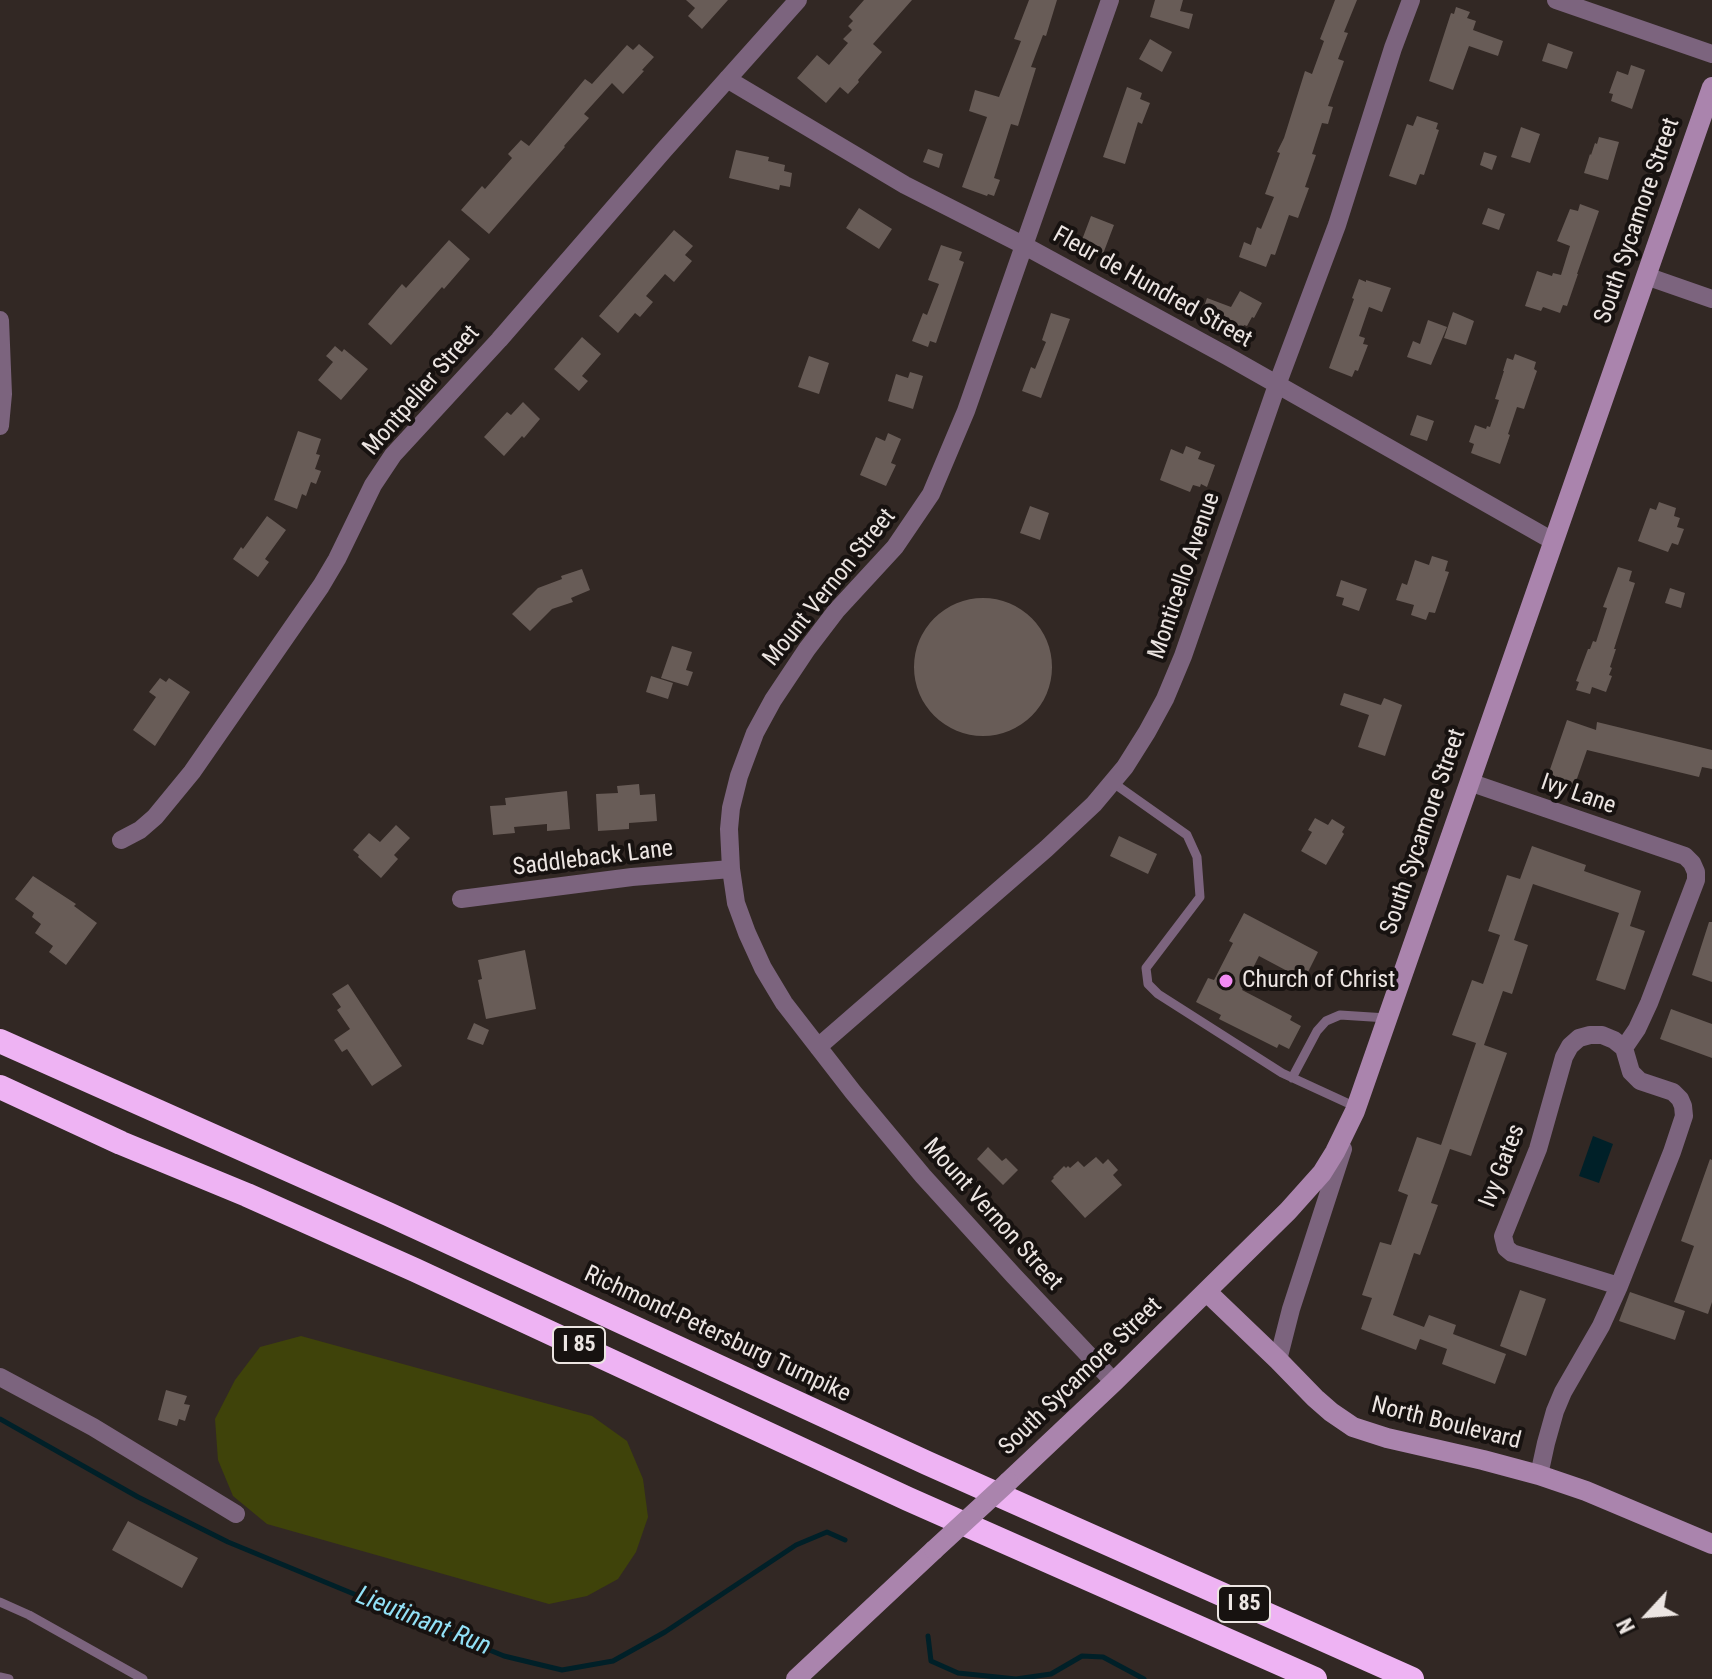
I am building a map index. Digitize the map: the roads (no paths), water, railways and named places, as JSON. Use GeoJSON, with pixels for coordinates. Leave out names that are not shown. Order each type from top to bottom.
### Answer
{"type":"FeatureCollection","features":[{"type":"Feature","properties":{"kind":"highway","name":"Richmond-Petersburg Turnpike"},"geometry":{"type":"LineString","coordinates":[[0,1041],[388,1214],[927,1463],[1412,1679]]}},
{"type":"Feature","properties":{"kind":"highway","name":"I 85"},"geometry":{"type":"LineString","coordinates":[[0,1087],[121,1143],[401,1263],[908,1499],[1315,1679]]}},
{"type":"Feature","properties":{"kind":"main road","name":"South Sycamore Street"},"geometry":{"type":"LineString","coordinates":[[796,1679],[1038,1455],[1207,1292],[1288,1211],[1322,1173],[1335,1152],[1355,1109],[1712,87]]}},
{"type":"Feature","properties":{"kind":"main road","name":"North Boulevard"},"geometry":{"type":"LineString","coordinates":[[1207,1292],[1315,1398],[1353,1427],[1539,1475],[1586,1491],[1712,1544]]}},
{"type":"Feature","properties":{"kind":"street","name":"Montpelier Street"},"geometry":{"type":"LineString","coordinates":[[121,840],[155,817],[192,772],[321,586],[373,485],[393,455],[499,340],[798,0]]}},
{"type":"Feature","properties":{"kind":"street","name":"Mount Vernon Street"},"geometry":{"type":"LineString","coordinates":[[1110,0],[966,411],[931,494],[895,547],[836,611],[773,700],[755,733],[739,776],[729,829],[736,903],[763,968],[784,1003],[923,1176],[1114,1382]]}},
{"type":"Feature","properties":{"kind":"street","name":"Monticello Avenue"},"geometry":{"type":"LineString","coordinates":[[818,1047],[1094,804],[1125,767],[1147,732],[1183,656],[1277,385],[1337,225],[1411,0]]}},
{"type":"Feature","properties":{"kind":"street"},"geometry":{"type":"LineString","coordinates":[[1556,0],[1712,54]]}},
{"type":"Feature","properties":{"kind":"street","name":"Fleur de Hundred Street"},"geometry":{"type":"LineString","coordinates":[[727,79],[905,185],[1025,246],[1553,541]]}},
{"type":"Feature","properties":{"kind":"street"},"geometry":{"type":"LineString","coordinates":[[1646,276],[1712,299]]}},
{"type":"Feature","properties":{"kind":"street"},"geometry":{"type":"LineString","coordinates":[[0,320],[3,394],[0,426]]}},
{"type":"Feature","properties":{"kind":"street","name":"Ivy Lane"},"geometry":{"type":"LineString","coordinates":[[1469,782],[1685,856],[1692,863],[1696,880],[1649,1003],[1624,1048]]}},
{"type":"Feature","properties":{"kind":"street","name":"Saddleback Lane"},"geometry":{"type":"LineString","coordinates":[[461,899],[632,877],[731,869]]}},
{"type":"Feature","properties":{"kind":"street","name":"Ivy Gates"},"geometry":{"type":"LineString","coordinates":[[1619,1286],[1512,1253],[1506,1248],[1503,1236],[1538,1149],[1564,1057],[1570,1046],[1579,1038],[1602,1035],[1624,1048]]}},
{"type":"Feature","properties":{"kind":"street"},"geometry":{"type":"LineString","coordinates":[[1539,1475],[1563,1392],[1601,1326],[1619,1286],[1684,1116],[1680,1099],[1673,1092],[1640,1081],[1631,1072],[1624,1048]]}},
{"type":"Feature","properties":{"kind":"street"},"geometry":{"type":"LineString","coordinates":[[1278,1360],[1291,1309],[1355,1109]]}},
{"type":"Feature","properties":{"kind":"street"},"geometry":{"type":"LineString","coordinates":[[0,1377],[93,1427],[236,1514]]}},
{"type":"Feature","properties":{"kind":"lane"},"geometry":{"type":"LineString","coordinates":[[1112,782],[1187,835],[1197,857],[1200,897],[1146,968],[1148,984],[1158,994],[1292,1078],[1355,1109]]}},
{"type":"Feature","properties":{"kind":"lane"},"geometry":{"type":"LineString","coordinates":[[1292,1078],[1317,1031],[1326,1021],[1340,1015],[1387,1018]]}},
{"type":"Feature","properties":{"kind":"lane"},"geometry":{"type":"LineString","coordinates":[[0,1602],[143,1679]]}},
{"type":"Feature","properties":{"kind":"lane"},"geometry":{"type":"LineString","coordinates":[[0,1677],[9,1679]]}},
{"type":"Feature","properties":{"kind":"water"},"geometry":{"type":"Polygon","coordinates":[[[1593,1136],[1613,1144],[1599,1183],[1579,1176],[1593,1136]]]}},
{"type":"Feature","properties":{"kind":"waterway","name":"Lieutinant Run"},"geometry":{"type":"LineString","coordinates":[[0,1419],[138,1497],[228,1542],[504,1656],[562,1670],[613,1661],[665,1632],[796,1545],[827,1532],[845,1540]]}},
{"type":"Feature","properties":{"kind":"waterway","name":"Lieutinant Run"},"geometry":{"type":"LineString","coordinates":[[928,1636],[931,1661],[958,1673],[1016,1679],[1051,1674],[1082,1656],[1103,1657],[1144,1679]]}},
{"type":"Feature","properties":{"kind":"place","name":"Church of Christ"},"geometry":{"type":"Point","coordinates":[1226,981]}}]}
